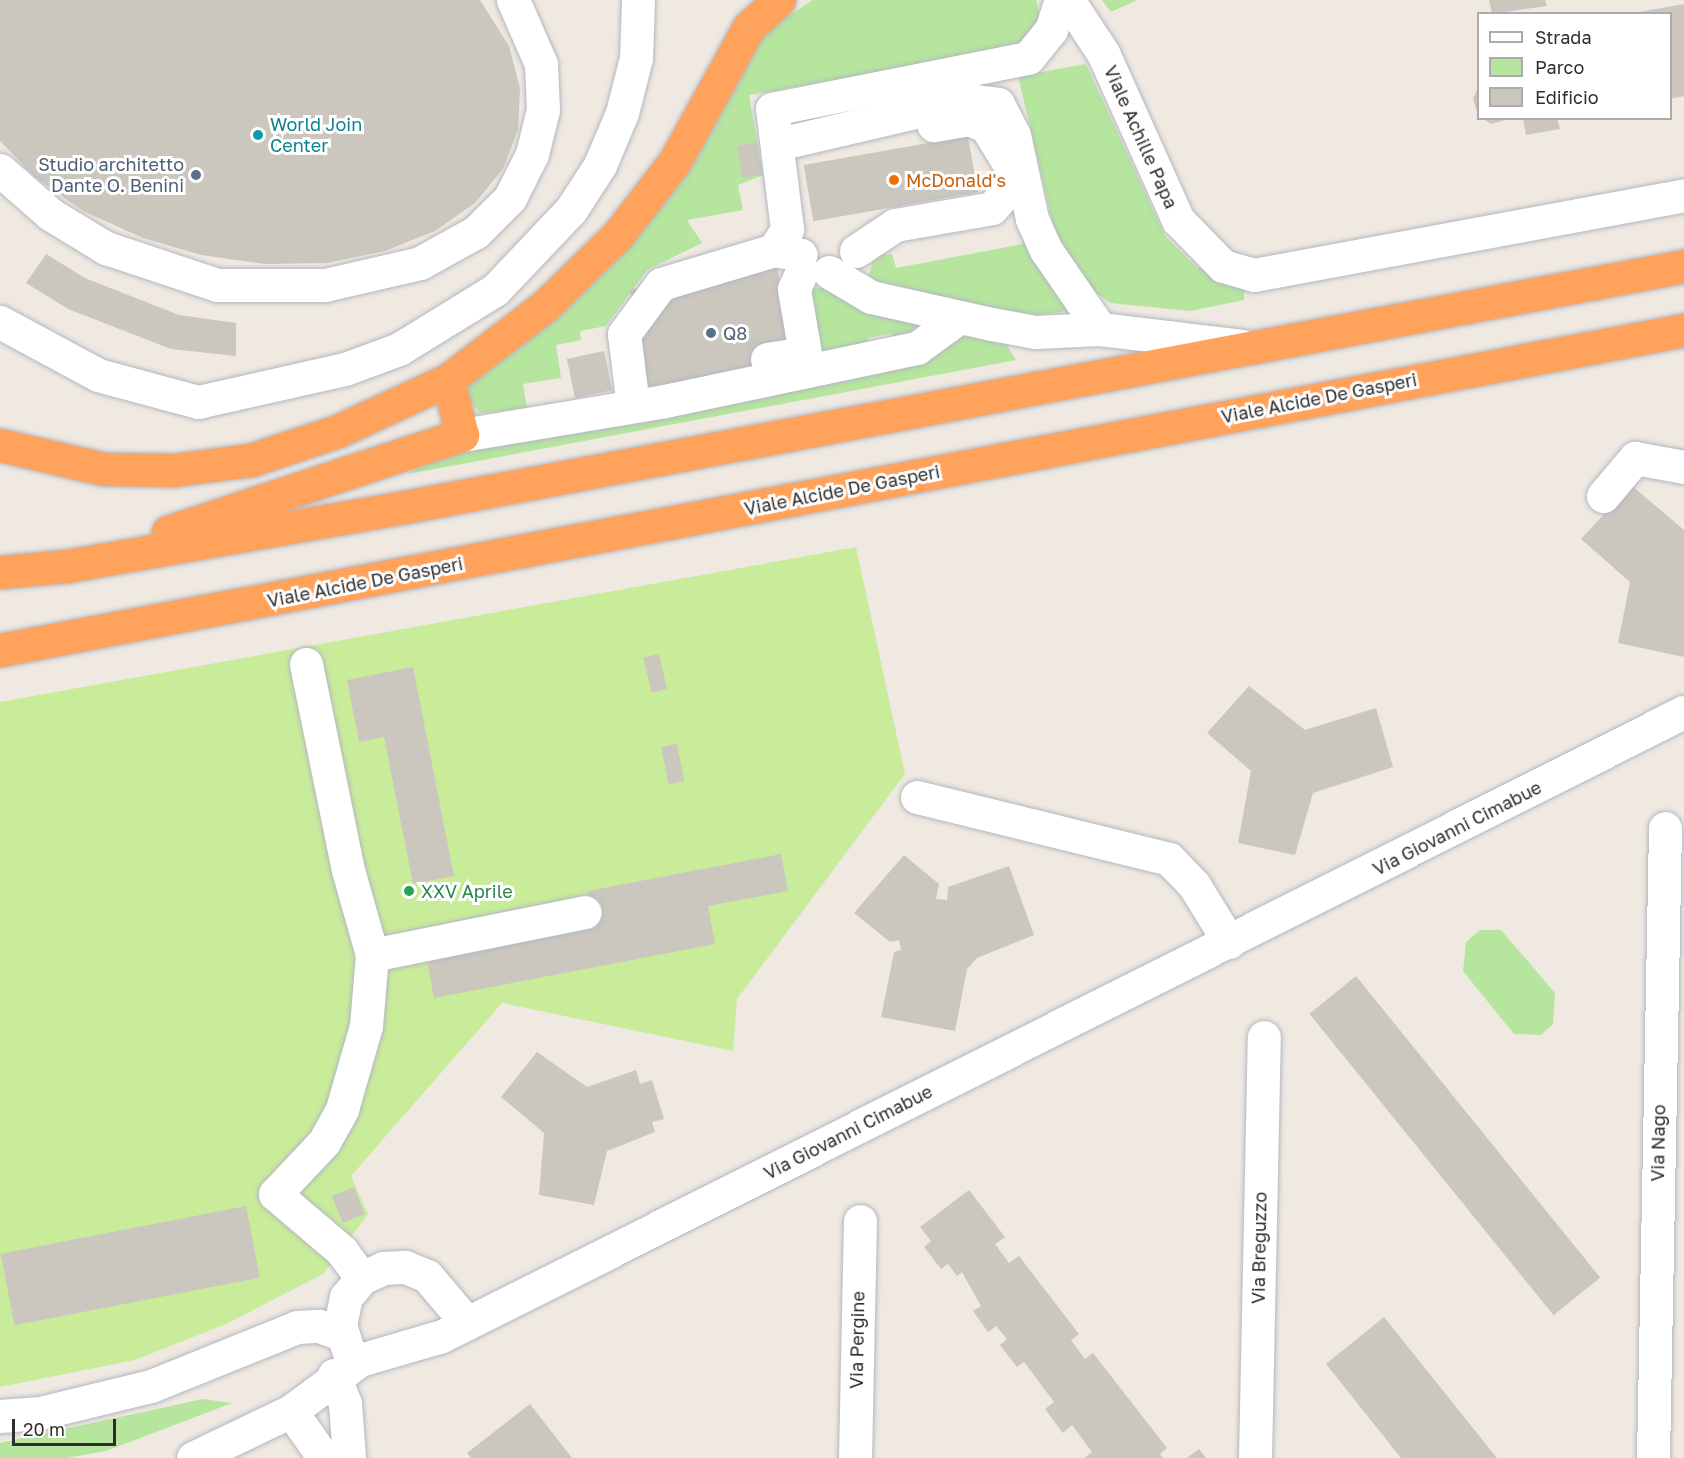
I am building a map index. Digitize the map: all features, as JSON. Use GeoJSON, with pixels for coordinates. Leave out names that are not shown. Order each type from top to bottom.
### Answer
{"type":"FeatureCollection","features":[{"type":"Feature","properties":{"kind":"highway"},"geometry":{"type":"LineString","coordinates":[[0,445],[104,468],[174,470],[251,460],[338,431],[448,380],[546,305],[618,235],[691,135],[749,27],[779,0]]}},
{"type":"Feature","properties":{"kind":"highway"},"geometry":{"type":"LineString","coordinates":[[0,572],[67,566],[1684,266]]}},
{"type":"Feature","properties":{"kind":"highway","name":"Viale Alcide De Gasperi"},"geometry":{"type":"LineString","coordinates":[[0,650],[1684,330]]}},
{"type":"Feature","properties":{"kind":"highway"},"geometry":{"type":"LineString","coordinates":[[67,566],[462,435],[448,380]]}},
{"type":"Feature","properties":{"kind":"street"},"geometry":{"type":"LineString","coordinates":[[0,170],[50,214],[105,248],[217,285],[325,285],[420,263],[476,232],[510,198],[532,154],[543,110],[541,64],[513,0]]}},
{"type":"Feature","properties":{"kind":"street"},"geometry":{"type":"LineString","coordinates":[[0,322],[98,375],[198,402],[345,369],[399,349],[495,290],[570,210],[600,165],[622,113],[636,58],[638,0]]}},
{"type":"Feature","properties":{"kind":"street"},"geometry":{"type":"LineString","coordinates":[[1060,0],[1051,30],[1028,58],[772,110],[787,229],[816,259],[871,297],[958,318],[1035,332],[1100,329],[1243,347]]}},
{"type":"Feature","properties":{"kind":"street","name":"Viale Achille Papa"},"geometry":{"type":"LineString","coordinates":[[1068,0],[1093,36],[1178,220],[1223,266],[1254,275],[1684,195]]}},
{"type":"Feature","properties":{"kind":"street"},"geometry":{"type":"LineString","coordinates":[[778,144],[967,100],[998,104],[1014,135],[1032,219],[1046,250],[1100,329]]}},
{"type":"Feature","properties":{"kind":"street"},"geometry":{"type":"LineString","coordinates":[[646,404],[698,371],[805,353],[794,290],[816,259],[896,225],[992,208],[1011,186],[1011,167],[986,126],[969,119],[859,144],[837,130]]}},
{"type":"Feature","properties":{"kind":"street"},"geometry":{"type":"LineString","coordinates":[[646,404],[624,334],[662,284],[816,259],[1032,219]]}},
{"type":"Feature","properties":{"kind":"street"},"geometry":{"type":"LineString","coordinates":[[462,435],[646,404],[917,348],[958,318]]}},
{"type":"Feature","properties":{"kind":"street"},"geometry":{"type":"LineString","coordinates":[[1603,496],[1635,458],[1684,467]]}},
{"type":"Feature","properties":{"kind":"street"},"geometry":{"type":"LineString","coordinates":[[306,664],[348,870],[372,955],[366,1026],[342,1109],[324,1142],[275,1194],[342,1251],[362,1278]]}},
{"type":"Feature","properties":{"kind":"street","name":"Via Giovanni Cimabue"},"geometry":{"type":"LineString","coordinates":[[193,1458],[291,1411],[344,1370],[432,1340],[1684,712]]}},
{"type":"Feature","properties":{"kind":"street"},"geometry":{"type":"LineString","coordinates":[[917,797],[1169,858],[1194,885],[1229,942]]}},
{"type":"Feature","properties":{"kind":"street","name":"Via Nago"},"geometry":{"type":"LineString","coordinates":[[1653,1458],[1665,828]]}},
{"type":"Feature","properties":{"kind":"street"},"geometry":{"type":"LineString","coordinates":[[372,955],[585,912]]}},
{"type":"Feature","properties":{"kind":"street","name":"Via Breguzzo"},"geometry":{"type":"LineString","coordinates":[[1255,1458],[1264,1037]]}},
{"type":"Feature","properties":{"kind":"street","name":"Via Pergine"},"geometry":{"type":"LineString","coordinates":[[855,1458],[860,1221]]}},
{"type":"Feature","properties":{"kind":"street"},"geometry":{"type":"LineString","coordinates":[[349,1458],[341,1335],[342,1306],[362,1278],[393,1266],[420,1272],[466,1323]]}},
{"type":"Feature","properties":{"kind":"street"},"geometry":{"type":"LineString","coordinates":[[0,1416],[40,1413],[151,1386],[297,1327],[319,1326],[341,1335]]}},
{"type":"Feature","properties":{"kind":"street"},"geometry":{"type":"LineString","coordinates":[[291,1411],[324,1458]]}},
{"type":"Feature","properties":{"kind":"green space"},"geometry":{"type":"Polygon","coordinates":[[[813,0],[1036,0],[1041,20],[1031,45],[749,95],[763,175],[738,185],[743,210],[687,220],[702,243],[647,270],[606,326],[580,331],[581,340],[556,345],[561,378],[523,384],[527,408],[480,413],[468,398],[467,378],[516,340],[760,34],[813,0]]]}},
{"type":"Feature","properties":{"kind":"green space"},"geometry":{"type":"Polygon","coordinates":[[[1102,0],[1137,0],[1111,12],[1102,0]]]}},
{"type":"Feature","properties":{"kind":"green space"},"geometry":{"type":"Polygon","coordinates":[[[1086,64],[1165,236],[1197,267],[1245,284],[1244,300],[1190,311],[1110,303],[1082,282],[1055,233],[1018,76],[1086,64]]]}},
{"type":"Feature","properties":{"kind":"green space"},"geometry":{"type":"Polygon","coordinates":[[[1021,231],[1068,311],[1028,317],[868,279],[874,256],[892,254],[896,268],[1023,244],[1021,231]]]}},
{"type":"Feature","properties":{"kind":"green space"},"geometry":{"type":"Polygon","coordinates":[[[807,288],[826,288],[916,322],[915,333],[892,340],[891,333],[868,338],[869,345],[815,355],[807,288]]]}},
{"type":"Feature","properties":{"kind":"green space"},"geometry":{"type":"Polygon","coordinates":[[[981,332],[1003,339],[1016,360],[408,474],[437,452],[981,332]]]}},
{"type":"Feature","properties":{"kind":"green space","name":"XXV Aprile"},"geometry":{"type":"Polygon","coordinates":[[[856,547],[905,774],[737,999],[733,1051],[502,1003],[351,1176],[368,1214],[323,1274],[226,1324],[135,1360],[0,1387],[0,702],[856,547]]]}},
{"type":"Feature","properties":{"kind":"green space"},"geometry":{"type":"Polygon","coordinates":[[[1480,930],[1501,930],[1555,993],[1553,1024],[1541,1035],[1514,1034],[1463,971],[1466,942],[1480,930]]]}},
{"type":"Feature","properties":{"kind":"green space"},"geometry":{"type":"Polygon","coordinates":[[[203,1399],[232,1403],[106,1451],[66,1458],[0,1458],[0,1443],[203,1399]]]}},
{"type":"Feature","properties":{"kind":"building","name":"World Join Center"},"geometry":{"type":"Polygon","coordinates":[[[0,0],[480,0],[509,46],[520,88],[518,130],[503,169],[475,203],[435,231],[385,251],[327,263],[265,264],[201,255],[143,238],[83,211],[35,177],[0,141],[0,0]]]}},
{"type":"Feature","properties":{"kind":"building"},"geometry":{"type":"Polygon","coordinates":[[[1489,0],[1545,0],[1547,6],[1506,12],[1492,12],[1489,0]]]}},
{"type":"Feature","properties":{"kind":"building"},"geometry":{"type":"Polygon","coordinates":[[[1684,4],[1684,96],[1672,99],[1672,12],[1639,12],[1684,4]]]}},
{"type":"Feature","properties":{"kind":"building"},"geometry":{"type":"Polygon","coordinates":[[[1477,90],[1477,112],[1473,98],[1477,90]]]}},
{"type":"Feature","properties":{"kind":"building"},"geometry":{"type":"Polygon","coordinates":[[[1485,120],[1506,120],[1491,124],[1485,120]]]}},
{"type":"Feature","properties":{"kind":"building"},"geometry":{"type":"Polygon","coordinates":[[[1523,120],[1558,120],[1560,129],[1526,135],[1523,120]]]}},
{"type":"Feature","properties":{"kind":"building"},"geometry":{"type":"Polygon","coordinates":[[[968,136],[978,192],[813,221],[804,165],[968,136]]]}},
{"type":"Feature","properties":{"kind":"building"},"geometry":{"type":"Polygon","coordinates":[[[756,142],[762,174],[743,178],[736,146],[756,142]]]}},
{"type":"Feature","properties":{"kind":"building"},"geometry":{"type":"Polygon","coordinates":[[[46,254],[85,278],[179,315],[236,323],[236,356],[171,349],[68,309],[26,283],[46,254]]]}},
{"type":"Feature","properties":{"kind":"building"},"geometry":{"type":"Polygon","coordinates":[[[776,261],[796,366],[650,394],[630,289],[776,261]]]}},
{"type":"Feature","properties":{"kind":"building"},"geometry":{"type":"Polygon","coordinates":[[[604,351],[612,390],[575,398],[567,359],[604,351]]]}},
{"type":"Feature","properties":{"kind":"building"},"geometry":{"type":"Polygon","coordinates":[[[1631,485],[1684,530],[1684,657],[1618,643],[1630,582],[1581,539],[1631,485]]]}},
{"type":"Feature","properties":{"kind":"building"},"geometry":{"type":"Polygon","coordinates":[[[659,654],[667,689],[652,693],[643,658],[659,654]]]}},
{"type":"Feature","properties":{"kind":"building"},"geometry":{"type":"Polygon","coordinates":[[[413,667],[454,876],[413,884],[384,737],[359,742],[347,680],[413,667]]]}},
{"type":"Feature","properties":{"kind":"building"},"geometry":{"type":"Polygon","coordinates":[[[1249,686],[1305,730],[1376,708],[1393,767],[1313,793],[1295,855],[1238,843],[1251,771],[1207,733],[1249,686]]]}},
{"type":"Feature","properties":{"kind":"building"},"geometry":{"type":"Polygon","coordinates":[[[677,744],[684,781],[669,784],[661,747],[677,744]]]}},
{"type":"Feature","properties":{"kind":"building"},"geometry":{"type":"Polygon","coordinates":[[[781,854],[788,891],[708,906],[715,944],[434,998],[427,961],[596,928],[588,891],[781,854]]]}},
{"type":"Feature","properties":{"kind":"building"},"geometry":{"type":"Polygon","coordinates":[[[904,855],[939,884],[936,899],[947,900],[948,887],[1009,866],[1034,935],[977,958],[967,969],[955,1031],[881,1017],[894,952],[901,950],[899,940],[890,942],[854,913],[904,855]]]}},
{"type":"Feature","properties":{"kind":"building"},"geometry":{"type":"Polygon","coordinates":[[[1356,976],[1600,1278],[1554,1315],[1309,1014],[1356,976]]]}},
{"type":"Feature","properties":{"kind":"building"},"geometry":{"type":"Polygon","coordinates":[[[537,1052],[587,1087],[636,1070],[640,1084],[652,1080],[664,1119],[652,1122],[655,1132],[607,1151],[594,1205],[539,1195],[544,1133],[501,1097],[537,1052]]]}},
{"type":"Feature","properties":{"kind":"building"},"geometry":{"type":"Polygon","coordinates":[[[354,1187],[365,1214],[343,1223],[332,1196],[354,1187]]]}},
{"type":"Feature","properties":{"kind":"building"},"geometry":{"type":"Polygon","coordinates":[[[969,1190],[1005,1237],[995,1244],[1009,1263],[1019,1256],[1079,1334],[1071,1340],[1085,1359],[1093,1353],[1167,1448],[1160,1454],[1163,1458],[1084,1458],[1092,1452],[1072,1425],[1063,1433],[1045,1409],[1054,1402],[1024,1362],[1017,1367],[1000,1345],[1007,1339],[996,1326],[988,1332],[973,1311],[981,1306],[962,1272],[957,1276],[948,1264],[941,1269],[924,1247],[931,1241],[920,1227],[969,1190]]]}},
{"type":"Feature","properties":{"kind":"building"},"geometry":{"type":"Polygon","coordinates":[[[246,1206],[260,1278],[15,1325],[1,1254],[246,1206]]]}},
{"type":"Feature","properties":{"kind":"building"},"geometry":{"type":"Polygon","coordinates":[[[1384,1317],[1497,1458],[1401,1458],[1326,1364],[1384,1317]]]}},
{"type":"Feature","properties":{"kind":"building"},"geometry":{"type":"Polygon","coordinates":[[[530,1404],[572,1458],[471,1458],[467,1453],[530,1404]]]}},
{"type":"Feature","properties":{"kind":"building"},"geometry":{"type":"Polygon","coordinates":[[[1199,1449],[1206,1458],[1187,1458],[1199,1449]]]}},
{"type":"Feature","properties":{"kind":"place","name":"World Join Center"},"geometry":{"type":"Point","coordinates":[258,135]}},
{"type":"Feature","properties":{"kind":"place","name":"Studio architetto Dante O. Benini"},"geometry":{"type":"Point","coordinates":[196,175]}},
{"type":"Feature","properties":{"kind":"place","name":"McDonald's"},"geometry":{"type":"Point","coordinates":[894,180]}},
{"type":"Feature","properties":{"kind":"place","name":"Q8"},"geometry":{"type":"Point","coordinates":[711,333]}},
{"type":"Feature","properties":{"kind":"place","name":"XXV Aprile"},"geometry":{"type":"Point","coordinates":[409,891]}}]}
